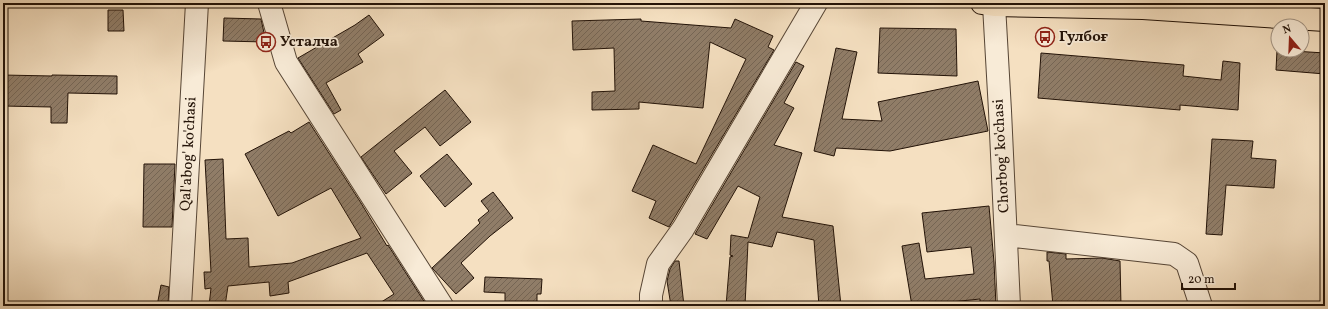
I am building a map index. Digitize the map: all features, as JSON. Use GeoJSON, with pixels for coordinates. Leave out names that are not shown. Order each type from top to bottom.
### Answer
{"type":"FeatureCollection","features":[{"type":"Feature","properties":{"kind":"main road"},"geometry":{"type":"LineString","coordinates":[[988,4],[1143,8],[1325,20]]}},
{"type":"Feature","properties":{"kind":"street","name":"Qal'abog' ko'chasi"},"geometry":{"type":"LineString","coordinates":[[180,306],[197,3]]}},
{"type":"Feature","properties":{"kind":"street"},"geometry":{"type":"LineString","coordinates":[[269,3],[286,62],[442,306]]}},
{"type":"Feature","properties":{"kind":"street"},"geometry":{"type":"LineString","coordinates":[[651,306],[651,295],[658,264],[683,229],[816,3]]}},
{"type":"Feature","properties":{"kind":"street","name":"Сhorbog' ko'chasi"},"geometry":{"type":"LineString","coordinates":[[988,4],[1006,234],[1009,306]]}},
{"type":"Feature","properties":{"kind":"street"},"geometry":{"type":"LineString","coordinates":[[1006,234],[1174,254],[1187,263],[1200,306]]}},
{"type":"Feature","properties":{"kind":"building"},"geometry":{"type":"Polygon","coordinates":[[[108,10],[123,10],[124,31],[108,31],[108,10]]]}},
{"type":"Feature","properties":{"kind":"building"},"geometry":{"type":"Polygon","coordinates":[[[369,15],[384,35],[358,54],[363,62],[326,83],[341,110],[334,114],[298,58],[355,25],[369,15]]]}},
{"type":"Feature","properties":{"kind":"building"},"geometry":{"type":"Polygon","coordinates":[[[224,18],[261,19],[266,42],[223,41],[224,18]]]}},
{"type":"Feature","properties":{"kind":"building"},"geometry":{"type":"Polygon","coordinates":[[[641,19],[641,21],[731,28],[735,19],[773,36],[768,47],[774,50],[669,227],[649,218],[656,201],[632,191],[653,145],[696,164],[746,59],[710,42],[703,108],[639,102],[639,109],[592,110],[592,92],[615,91],[614,48],[573,50],[572,21],[641,19]]]}},
{"type":"Feature","properties":{"kind":"building"},"geometry":{"type":"Polygon","coordinates":[[[880,28],[956,29],[957,76],[878,73],[880,28]]]}},
{"type":"Feature","properties":{"kind":"building"},"geometry":{"type":"Polygon","coordinates":[[[836,48],[857,52],[842,119],[882,121],[878,102],[978,81],[988,131],[890,151],[836,148],[834,156],[814,151],[836,48]]]}},
{"type":"Feature","properties":{"kind":"building"},"geometry":{"type":"Polygon","coordinates":[[[1310,52],[1325,53],[1325,74],[1276,70],[1277,58],[1310,58],[1310,52]]]}},
{"type":"Feature","properties":{"kind":"building"},"geometry":{"type":"Polygon","coordinates":[[[1041,53],[1184,65],[1183,76],[1221,80],[1223,61],[1240,63],[1238,110],[1180,105],[1180,110],[1038,98],[1041,53]]]}},
{"type":"Feature","properties":{"kind":"building"},"geometry":{"type":"Polygon","coordinates":[[[796,62],[804,66],[784,103],[794,108],[774,145],[802,153],[782,217],[833,226],[841,306],[819,306],[814,240],[777,232],[772,247],[748,242],[745,306],[726,306],[730,257],[733,256],[730,255],[731,235],[748,238],[760,197],[738,186],[707,239],[695,234],[796,62]]]}},
{"type":"Feature","properties":{"kind":"building"},"geometry":{"type":"Polygon","coordinates":[[[3,75],[117,76],[117,94],[68,93],[67,123],[51,123],[51,107],[3,106],[3,75]]]}},
{"type":"Feature","properties":{"kind":"building"},"geometry":{"type":"Polygon","coordinates":[[[445,90],[471,122],[440,146],[425,127],[394,151],[412,173],[386,194],[361,157],[445,90]]]}},
{"type":"Feature","properties":{"kind":"building"},"geometry":{"type":"Polygon","coordinates":[[[309,122],[387,246],[388,245],[427,306],[375,306],[394,294],[367,253],[288,282],[289,293],[270,296],[269,282],[228,286],[225,306],[209,306],[211,288],[205,289],[204,272],[211,272],[205,160],[223,159],[226,239],[248,238],[249,267],[292,263],[361,238],[331,188],[278,216],[245,154],[289,131],[291,133],[309,122]]]}},
{"type":"Feature","properties":{"kind":"building"},"geometry":{"type":"Polygon","coordinates":[[[1212,139],[1253,141],[1251,158],[1276,160],[1274,188],[1226,185],[1222,235],[1206,234],[1212,139]]]}},
{"type":"Feature","properties":{"kind":"building"},"geometry":{"type":"Polygon","coordinates":[[[447,154],[472,184],[445,207],[420,176],[447,154]]]}},
{"type":"Feature","properties":{"kind":"building"},"geometry":{"type":"Polygon","coordinates":[[[144,164],[175,164],[172,227],[143,227],[144,164]]]}},
{"type":"Feature","properties":{"kind":"building"},"geometry":{"type":"Polygon","coordinates":[[[493,192],[513,218],[490,236],[461,263],[474,278],[456,294],[432,268],[480,223],[478,220],[489,211],[481,201],[493,192]]]}},
{"type":"Feature","properties":{"kind":"building"},"geometry":{"type":"Polygon","coordinates":[[[989,206],[996,306],[980,306],[980,299],[912,306],[902,246],[919,243],[925,279],[974,274],[971,247],[927,252],[922,213],[989,206]]]}},
{"type":"Feature","properties":{"kind":"building"},"geometry":{"type":"Polygon","coordinates":[[[1047,252],[1066,254],[1066,259],[1102,258],[1120,261],[1121,306],[1053,306],[1047,252]]]}},
{"type":"Feature","properties":{"kind":"building"},"geometry":{"type":"Polygon","coordinates":[[[675,261],[679,261],[684,306],[671,306],[667,281],[670,269],[675,261]]]}},
{"type":"Feature","properties":{"kind":"building"},"geometry":{"type":"Polygon","coordinates":[[[485,277],[542,279],[541,294],[537,294],[537,306],[505,306],[505,293],[484,292],[485,277]]]}},
{"type":"Feature","properties":{"kind":"building"},"geometry":{"type":"Polygon","coordinates":[[[161,285],[169,287],[168,306],[157,306],[161,285]]]}},
{"type":"Feature","properties":{"kind":"place","name":"Гулбоғ"},"geometry":{"type":"Point","coordinates":[1045,37]}},
{"type":"Feature","properties":{"kind":"place","name":"Усталча"},"geometry":{"type":"Point","coordinates":[266,42]}}]}
